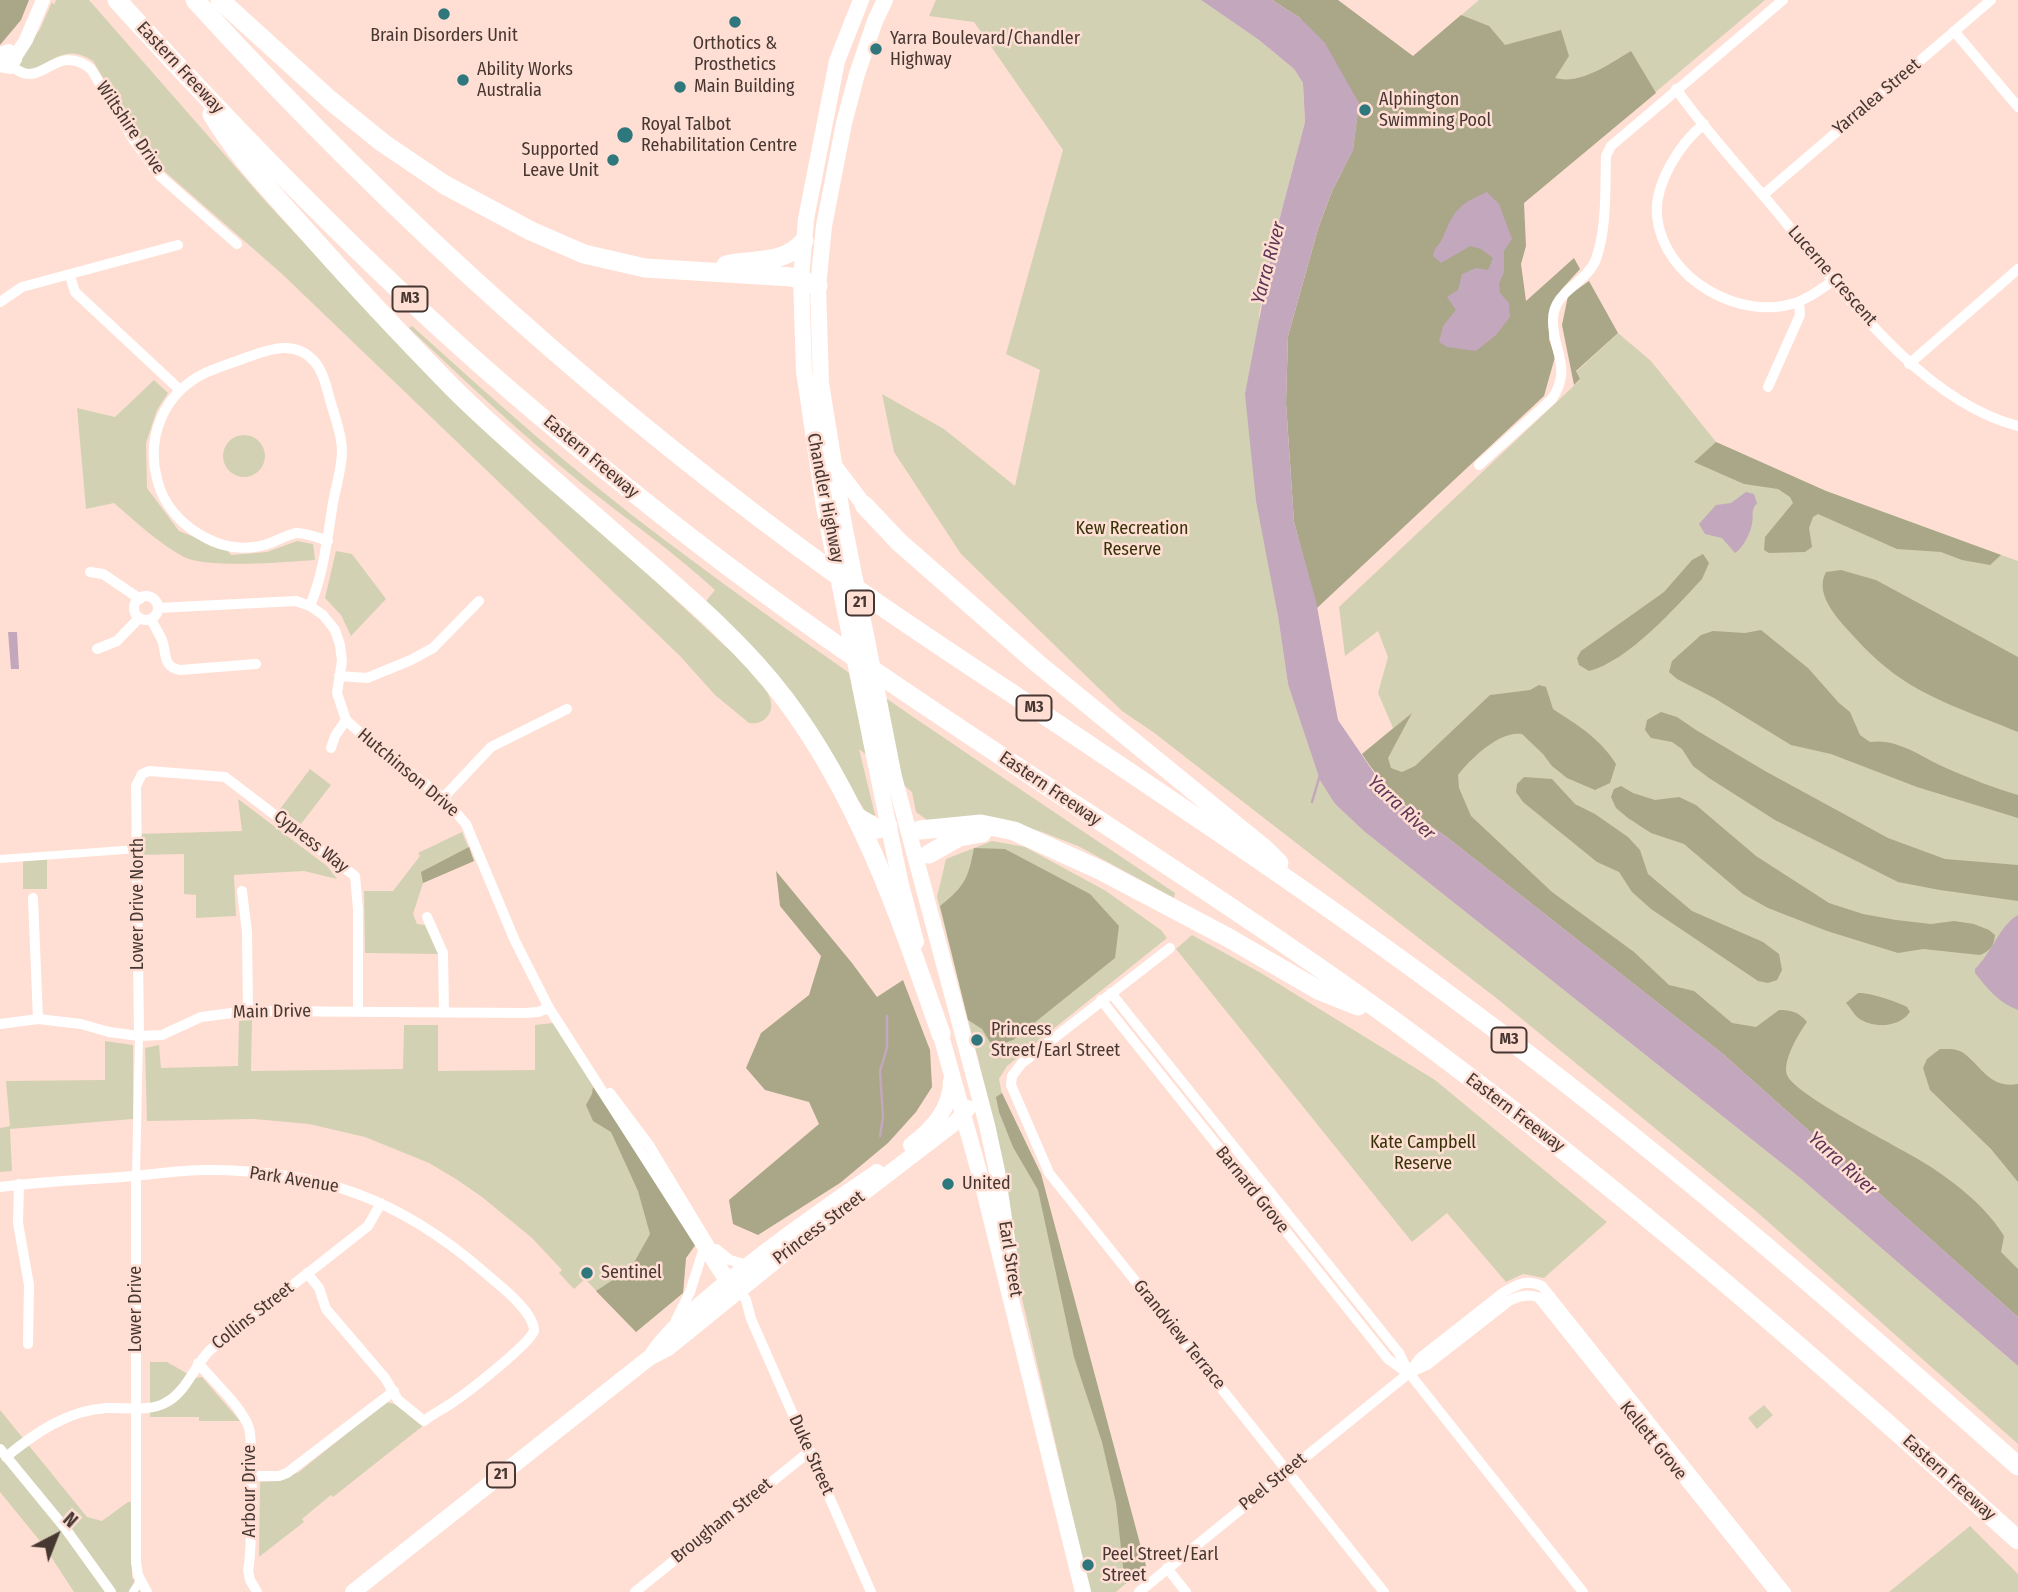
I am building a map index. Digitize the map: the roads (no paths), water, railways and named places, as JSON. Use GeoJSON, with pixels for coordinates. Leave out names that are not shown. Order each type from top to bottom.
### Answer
{"type":"FeatureCollection","features":[{"type":"Feature","properties":{"kind":"highway","name":"Eastern Freeway"},"geometry":{"type":"LineString","coordinates":[[117,0],[299,193],[468,354],[597,463],[783,606],[907,693],[1287,946],[1390,1018],[1558,1146],[1672,1238],[1858,1397],[2018,1540]]}},
{"type":"Feature","properties":{"kind":"highway","name":"M3"},"geometry":{"type":"LineString","coordinates":[[195,0],[311,124],[439,248],[583,377],[718,486],[846,582],[1310,895],[1455,999],[1672,1168],[1802,1276],[2018,1466]]}},
{"type":"Feature","properties":{"kind":"highway"},"geometry":{"type":"LineString","coordinates":[[220,0],[358,124],[474,202],[531,231],[584,254],[645,268],[810,282]]}},
{"type":"Feature","properties":{"kind":"highway"},"geometry":{"type":"LineString","coordinates":[[193,83],[229,142],[356,287],[446,380],[680,590],[783,696],[806,729],[857,817],[899,914],[941,1034]]}},
{"type":"Feature","properties":{"kind":"highway"},"geometry":{"type":"LineString","coordinates":[[694,272],[785,256],[797,250],[804,241]]}},
{"type":"Feature","properties":{"kind":"highway"},"geometry":{"type":"LineString","coordinates":[[850,518],[899,542],[1037,663],[1265,849],[1310,895]]}},
{"type":"Feature","properties":{"kind":"highway"},"geometry":{"type":"LineString","coordinates":[[857,817],[878,828],[981,824],[1014,831],[1178,910],[1320,990],[1390,1018]]}},
{"type":"Feature","properties":{"kind":"highway"},"geometry":{"type":"LineString","coordinates":[[924,862],[959,837],[1007,834],[1035,839]]}},
{"type":"Feature","properties":{"kind":"main road"},"geometry":{"type":"LineString","coordinates":[[5,61],[26,40],[43,0]]}},
{"type":"Feature","properties":{"kind":"main road","name":"Chandler Highway"},"geometry":{"type":"LineString","coordinates":[[861,0],[841,48],[834,76],[809,199],[804,241],[819,334],[821,383],[828,427],[835,466],[850,518],[905,828],[901,885],[964,1115]]}},
{"type":"Feature","properties":{"kind":"main road","name":"Chandler Highway"},"geometry":{"type":"LineString","coordinates":[[885,0],[862,56],[844,122],[802,326],[810,421],[824,507],[835,551],[875,761],[905,828],[924,862],[975,1086]]}},
{"type":"Feature","properties":{"kind":"main road"},"geometry":{"type":"LineString","coordinates":[[835,466],[850,518],[835,551]]}},
{"type":"Feature","properties":{"kind":"main road","name":"Princess Street"},"geometry":{"type":"LineString","coordinates":[[353,1592],[649,1358],[668,1348],[732,1287],[747,1265],[780,1238],[920,1138],[940,1117],[945,1107],[951,1087],[951,1071]]}},
{"type":"Feature","properties":{"kind":"main road"},"geometry":{"type":"LineString","coordinates":[[964,1115],[975,1086]]}},
{"type":"Feature","properties":{"kind":"main road","name":"Earl Street"},"geometry":{"type":"LineString","coordinates":[[975,1086],[997,1171],[1025,1352]]}},
{"type":"Feature","properties":{"kind":"main road","name":"Earl Street"},"geometry":{"type":"LineString","coordinates":[[964,1115],[1083,1592]]}},
{"type":"Feature","properties":{"kind":"main road","name":"Princess Street"},"geometry":{"type":"LineString","coordinates":[[649,1358],[664,1336],[964,1115]]}},
{"type":"Feature","properties":{"kind":"street"},"geometry":{"type":"LineString","coordinates":[[1479,465],[1552,398],[1560,387],[1560,351],[1553,319],[1559,300],[1595,262],[1601,239],[1606,156],[1616,141],[1783,0]]}},
{"type":"Feature","properties":{"kind":"street","name":"Yarralea Street"},"geometry":{"type":"LineString","coordinates":[[1763,195],[1992,0]]}},
{"type":"Feature","properties":{"kind":"street"},"geometry":{"type":"LineString","coordinates":[[1954,31],[2018,107]]}},
{"type":"Feature","properties":{"kind":"street","name":"Wiltshire Drive"},"geometry":{"type":"LineString","coordinates":[[5,61],[24,75],[32,75],[69,59],[81,61],[91,69],[133,139],[160,176],[237,244]]}},
{"type":"Feature","properties":{"kind":"street","name":"Lucerne Crescent"},"geometry":{"type":"LineString","coordinates":[[1676,89],[1834,280],[1909,364],[1967,405],[2018,426]]}},
{"type":"Feature","properties":{"kind":"street"},"geometry":{"type":"LineString","coordinates":[[1704,124],[1671,163],[1660,188],[1657,215],[1662,235],[1673,258],[1696,283],[1719,298],[1766,308],[1799,302],[1834,280]]}},
{"type":"Feature","properties":{"kind":"street"},"geometry":{"type":"LineString","coordinates":[[0,302],[22,287],[178,245]]}},
{"type":"Feature","properties":{"kind":"street"},"geometry":{"type":"LineString","coordinates":[[1909,364],[2018,269]]}},
{"type":"Feature","properties":{"kind":"street"},"geometry":{"type":"LineString","coordinates":[[70,276],[75,292],[180,390]]}},
{"type":"Feature","properties":{"kind":"street"},"geometry":{"type":"LineString","coordinates":[[1768,387],[1800,315],[1799,302]]}},
{"type":"Feature","properties":{"kind":"street"},"geometry":{"type":"LineString","coordinates":[[158,608],[279,601],[296,601],[310,606],[328,541],[342,447],[324,384],[313,360],[296,349],[274,348],[205,373],[180,390],[159,421],[153,453],[160,491],[175,515],[209,540],[233,547],[268,544],[295,533],[328,541]]}},
{"type":"Feature","properties":{"kind":"street"},"geometry":{"type":"LineString","coordinates":[[90,572],[103,574],[140,598],[153,599],[158,608],[156,615],[151,619],[139,618]]}},
{"type":"Feature","properties":{"kind":"street"},"geometry":{"type":"LineString","coordinates":[[139,618],[134,609],[140,598]]}},
{"type":"Feature","properties":{"kind":"street"},"geometry":{"type":"LineString","coordinates":[[339,676],[368,678],[411,660],[433,648],[479,601]]}},
{"type":"Feature","properties":{"kind":"street","name":"Hutchinson Drive"},"geometry":{"type":"LineString","coordinates":[[310,606],[323,615],[335,630],[340,645],[342,662],[337,693],[346,720],[443,798],[466,824],[515,941],[549,1008],[703,1251],[732,1287]]}},
{"type":"Feature","properties":{"kind":"street"},"geometry":{"type":"LineString","coordinates":[[97,649],[117,641],[139,618]]}},
{"type":"Feature","properties":{"kind":"street"},"geometry":{"type":"LineString","coordinates":[[151,619],[162,640],[165,660],[172,668],[180,670],[256,664]]}},
{"type":"Feature","properties":{"kind":"street"},"geometry":{"type":"LineString","coordinates":[[443,798],[491,747],[567,709]]}},
{"type":"Feature","properties":{"kind":"street"},"geometry":{"type":"LineString","coordinates":[[331,748],[335,736],[346,720]]}},
{"type":"Feature","properties":{"kind":"street","name":"Cypress Way"},"geometry":{"type":"LineString","coordinates":[[142,774],[149,771],[225,777],[355,876],[358,909],[358,1012]]}},
{"type":"Feature","properties":{"kind":"street","name":"Lower Drive North"},"geometry":{"type":"LineString","coordinates":[[139,1036],[136,786],[142,774]]}},
{"type":"Feature","properties":{"kind":"street"},"geometry":{"type":"LineString","coordinates":[[0,859],[138,849]]}},
{"type":"Feature","properties":{"kind":"street"},"geometry":{"type":"LineString","coordinates":[[242,891],[247,932],[248,1011]]}},
{"type":"Feature","properties":{"kind":"street"},"geometry":{"type":"LineString","coordinates":[[33,898],[38,1019]]}},
{"type":"Feature","properties":{"kind":"street"},"geometry":{"type":"LineString","coordinates":[[427,917],[443,953],[444,1012]]}},
{"type":"Feature","properties":{"kind":"street"},"geometry":{"type":"LineString","coordinates":[[1101,1000],[1170,948]]}},
{"type":"Feature","properties":{"kind":"street","name":"Barnard Grove"},"geometry":{"type":"LineString","coordinates":[[1111,993],[1399,1353],[1409,1373],[1583,1592]]}},
{"type":"Feature","properties":{"kind":"street","name":"Barnard Grove"},"geometry":{"type":"LineString","coordinates":[[1101,1000],[1388,1359],[1409,1373]]}},
{"type":"Feature","properties":{"kind":"street","name":"Grandview Terrace"},"geometry":{"type":"LineString","coordinates":[[1101,1000],[1022,1063],[1012,1076],[1010,1085],[1049,1173],[1384,1592]]}},
{"type":"Feature","properties":{"kind":"street","name":"Main Drive"},"geometry":{"type":"LineString","coordinates":[[0,1024],[38,1019],[81,1024],[139,1036],[162,1035],[201,1017],[248,1011],[525,1013],[549,1008]]}},
{"type":"Feature","properties":{"kind":"street","name":"Lower Drive"},"geometry":{"type":"LineString","coordinates":[[139,1036],[136,1176],[136,1562],[140,1581],[147,1592]]}},
{"type":"Feature","properties":{"kind":"street","name":"Hutchinson Drive"},"geometry":{"type":"LineString","coordinates":[[594,1077],[613,1097],[649,1145],[707,1240],[732,1287]]}},
{"type":"Feature","properties":{"kind":"street","name":"Park Avenue"},"geometry":{"type":"LineString","coordinates":[[0,1186],[205,1170],[278,1174],[325,1182],[381,1203],[436,1234],[482,1270],[525,1311],[532,1321],[534,1331],[525,1344],[458,1399],[424,1421],[402,1405],[394,1391]]}},
{"type":"Feature","properties":{"kind":"street"},"geometry":{"type":"LineString","coordinates":[[19,1184],[18,1223],[29,1285],[28,1344]]}},
{"type":"Feature","properties":{"kind":"street","name":"Collins Street"},"geometry":{"type":"LineString","coordinates":[[3,1453],[70,1417],[102,1408],[159,1406],[168,1402],[179,1393],[198,1363],[215,1345],[368,1226],[381,1203]]}},
{"type":"Feature","properties":{"kind":"street","name":"Hutchinson Drive"},"geometry":{"type":"LineString","coordinates":[[707,1240],[730,1260],[747,1265]]}},
{"type":"Feature","properties":{"kind":"street"},"geometry":{"type":"LineString","coordinates":[[664,1336],[681,1313],[703,1251]]}},
{"type":"Feature","properties":{"kind":"street"},"geometry":{"type":"LineString","coordinates":[[250,1476],[279,1476],[287,1473],[394,1391],[326,1309],[319,1288],[307,1273]]}},
{"type":"Feature","properties":{"kind":"street","name":"Peel Street"},"geometry":{"type":"LineString","coordinates":[[1409,1373],[1420,1358],[1517,1284],[1529,1281],[1542,1286],[1550,1295]]}},
{"type":"Feature","properties":{"kind":"street","name":"Duke Street"},"geometry":{"type":"LineString","coordinates":[[732,1287],[746,1300],[751,1319],[871,1592]]}},
{"type":"Feature","properties":{"kind":"street","name":"Peel Street"},"geometry":{"type":"LineString","coordinates":[[1139,1592],[1409,1373],[1427,1365],[1509,1301],[1529,1295]]}},
{"type":"Feature","properties":{"kind":"street","name":"Kellett Grove"},"geometry":{"type":"LineString","coordinates":[[1529,1295],[1538,1297],[1774,1592]]}},
{"type":"Feature","properties":{"kind":"street","name":"Kellett Grove"},"geometry":{"type":"LineString","coordinates":[[1550,1295],[1786,1592]]}},
{"type":"Feature","properties":{"kind":"street","name":"Arbour Drive"},"geometry":{"type":"LineString","coordinates":[[198,1363],[245,1420],[250,1436],[248,1570],[257,1592]]}},
{"type":"Feature","properties":{"kind":"street","name":"Brougham Street"},"geometry":{"type":"LineString","coordinates":[[635,1592],[810,1451]]}},
{"type":"Feature","properties":{"kind":"street"},"geometry":{"type":"LineString","coordinates":[[3,1453],[71,1535],[111,1592]]}},
{"type":"Feature","properties":{"kind":"street"},"geometry":{"type":"LineString","coordinates":[[1167,1568],[1186,1592]]}},
{"type":"Feature","properties":{"kind":"street"},"geometry":{"type":"LineString","coordinates":[[132,1592],[140,1581]]}},
{"type":"Feature","properties":{"kind":"water","name":"Yarra River"},"geometry":{"type":"Polygon","coordinates":[[[1201,0],[1272,0],[1300,18],[1325,43],[1359,103],[1353,150],[1332,191],[1318,229],[1288,336],[1286,403],[1294,522],[1316,601],[1338,720],[1379,780],[1411,812],[1448,838],[1723,1054],[2018,1317],[2018,1366],[1799,1177],[1365,832],[1335,804],[1320,780],[1288,684],[1256,501],[1245,394],[1275,236],[1305,122],[1303,83],[1294,69],[1259,40],[1201,0]]]}},
{"type":"Feature","properties":{"kind":"water"},"geometry":{"type":"Polygon","coordinates":[[[1487,192],[1499,204],[1512,239],[1504,251],[1504,272],[1499,284],[1500,293],[1509,303],[1510,317],[1496,335],[1476,351],[1447,347],[1439,342],[1443,326],[1456,310],[1447,297],[1458,290],[1462,274],[1476,268],[1488,270],[1493,258],[1481,249],[1470,246],[1441,263],[1433,256],[1459,209],[1487,192]]]}},
{"type":"Feature","properties":{"kind":"water"},"geometry":{"type":"Polygon","coordinates":[[[1746,492],[1754,494],[1757,503],[1748,536],[1735,553],[1722,538],[1705,534],[1699,524],[1716,505],[1731,503],[1746,492]]]}},
{"type":"Feature","properties":{"kind":"water"},"geometry":{"type":"Polygon","coordinates":[[[8,632],[17,632],[19,669],[11,669],[8,632]]]}},
{"type":"Feature","properties":{"kind":"water"},"geometry":{"type":"Polygon","coordinates":[[[2018,915],[2018,1010],[1994,994],[1975,973],[1975,969],[2006,926],[2018,915]]]}},
{"type":"Feature","properties":{"kind":"waterway"},"geometry":{"type":"LineString","coordinates":[[1312,802],[1320,775]]}},
{"type":"Feature","properties":{"kind":"waterway"},"geometry":{"type":"LineString","coordinates":[[880,1136],[883,1117],[880,1071],[887,1048],[887,1016]]}},
{"type":"Feature","properties":{"kind":"place","name":"Brain Disorders Unit"},"geometry":{"type":"Point","coordinates":[444,14]}},
{"type":"Feature","properties":{"kind":"place","name":"Orthotics & Prosthetics"},"geometry":{"type":"Point","coordinates":[735,22]}},
{"type":"Feature","properties":{"kind":"place","name":"Yarra Boulevard/Chandler Highway"},"geometry":{"type":"Point","coordinates":[876,49]}},
{"type":"Feature","properties":{"kind":"place","name":"Ability Works Australia"},"geometry":{"type":"Point","coordinates":[463,80]}},
{"type":"Feature","properties":{"kind":"place","name":"Main Building"},"geometry":{"type":"Point","coordinates":[680,87]}},
{"type":"Feature","properties":{"kind":"place","name":"Alphington Swimming Pool"},"geometry":{"type":"Point","coordinates":[1365,110]}},
{"type":"Feature","properties":{"kind":"place","name":"Royal Talbot Rehabilitation Centre"},"geometry":{"type":"Point","coordinates":[625,135]}},
{"type":"Feature","properties":{"kind":"place","name":"Supported Leave Unit"},"geometry":{"type":"Point","coordinates":[613,160]}},
{"type":"Feature","properties":{"kind":"place","name":"Princess Street/Earl Street"},"geometry":{"type":"Point","coordinates":[977,1040]}},
{"type":"Feature","properties":{"kind":"place","name":"United"},"geometry":{"type":"Point","coordinates":[948,1184]}},
{"type":"Feature","properties":{"kind":"place","name":"Sentinel"},"geometry":{"type":"Point","coordinates":[587,1273]}},
{"type":"Feature","properties":{"kind":"place","name":"Peel Street/Earl Street"},"geometry":{"type":"Point","coordinates":[1088,1565]}},
{"type":"Feature","properties":{"kind":"park label","name":"Kew Recreation Reserve"},"geometry":{"type":"Point","coordinates":[1132,539]}},
{"type":"Feature","properties":{"kind":"park label","name":"Kate Campbell Reserve"},"geometry":{"type":"Point","coordinates":[1423,1153]}}]}
